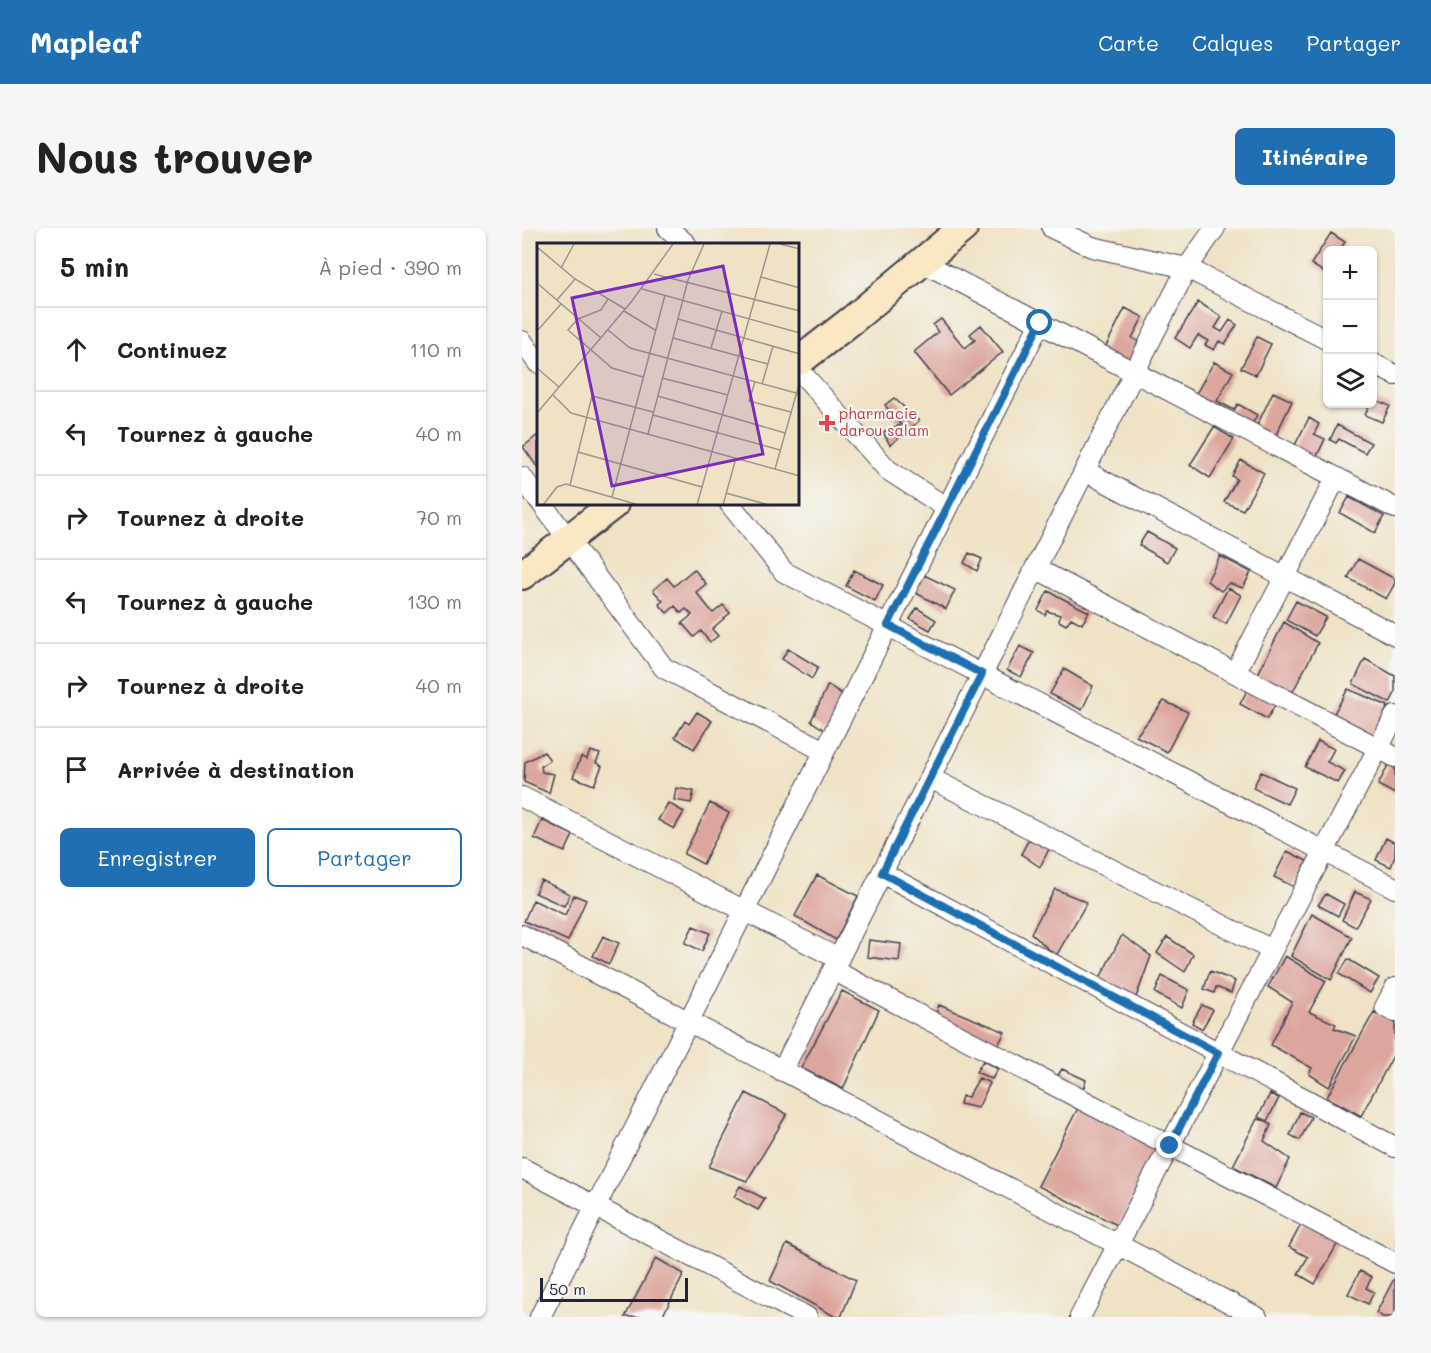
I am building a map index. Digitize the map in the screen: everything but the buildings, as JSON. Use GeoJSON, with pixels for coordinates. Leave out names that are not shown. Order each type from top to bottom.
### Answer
{"type":"FeatureCollection","features":[{"type":"Feature","properties":{"kind":"street"},"geometry":{"type":"LineString","coordinates":[[669,228],[685,243]]}},
{"type":"Feature","properties":{"kind":"street"},"geometry":{"type":"LineString","coordinates":[[946,508],[888,470],[800,359],[963,228]]}},
{"type":"Feature","properties":{"kind":"street"},"geometry":{"type":"LineString","coordinates":[[1052,228],[1092,247],[1187,267],[1323,337]]}},
{"type":"Feature","properties":{"kind":"street"},"geometry":{"type":"LineString","coordinates":[[782,1071],[1187,267],[1215,228]]}},
{"type":"Feature","properties":{"kind":"street"},"geometry":{"type":"LineString","coordinates":[[922,262],[1395,508]]}},
{"type":"Feature","properties":{"kind":"street"},"geometry":{"type":"LineString","coordinates":[[540,1317],[1040,323]]}},
{"type":"Feature","properties":{"kind":"street"},"geometry":{"type":"LineString","coordinates":[[1377,366],[1395,375]]}},
{"type":"Feature","properties":{"kind":"street"},"geometry":{"type":"LineString","coordinates":[[1085,471],[1395,635]]}},
{"type":"Feature","properties":{"kind":"street"},"geometry":{"type":"LineString","coordinates":[[522,477],[537,498]]}},
{"type":"Feature","properties":{"kind":"street"},"geometry":{"type":"LineString","coordinates":[[1235,673],[1336,478]]}},
{"type":"Feature","properties":{"kind":"street"},"geometry":{"type":"LineString","coordinates":[[543,506],[664,668],[824,751]]}},
{"type":"Feature","properties":{"kind":"street"},"geometry":{"type":"LineString","coordinates":[[522,574],[611,506]]}},
{"type":"Feature","properties":{"kind":"street"},"geometry":{"type":"LineString","coordinates":[[732,506],[784,572],[1395,888]]}},
{"type":"Feature","properties":{"kind":"street"},"geometry":{"type":"LineString","coordinates":[[1035,568],[1387,752]]}},
{"type":"Feature","properties":{"kind":"street"},"geometry":{"type":"LineString","coordinates":[[1080,1317],[1324,851],[1387,752],[1395,716]]}},
{"type":"Feature","properties":{"kind":"street"},"geometry":{"type":"LineString","coordinates":[[930,778],[1272,951]]}},
{"type":"Feature","properties":{"kind":"street"},"geometry":{"type":"LineString","coordinates":[[522,797],[744,910],[836,965],[1170,1146],[1395,1263]]}},
{"type":"Feature","properties":{"kind":"street"},"geometry":{"type":"LineString","coordinates":[[882,873],[1395,1147]]}},
{"type":"Feature","properties":{"kind":"street"},"geometry":{"type":"LineString","coordinates":[[522,935],[1118,1245],[1245,1314]]}},
{"type":"Feature","properties":{"kind":"street"},"geometry":{"type":"LineString","coordinates":[[1395,988],[1385,1007],[1395,1012]]}},
{"type":"Feature","properties":{"kind":"street"},"geometry":{"type":"LineString","coordinates":[[522,1168],[807,1317]]}},
{"type":"Feature","properties":{"kind":"place","name":"pharmacie darou salam"},"geometry":{"type":"Point","coordinates":[827,423]}},
{"type":"Feature","properties":{"kind":"route"},"geometry":{"type":"LineString","coordinates":[[1040,323],[888,625],[982,674],[882,873],[1218,1053],[1170,1146]]}}]}
